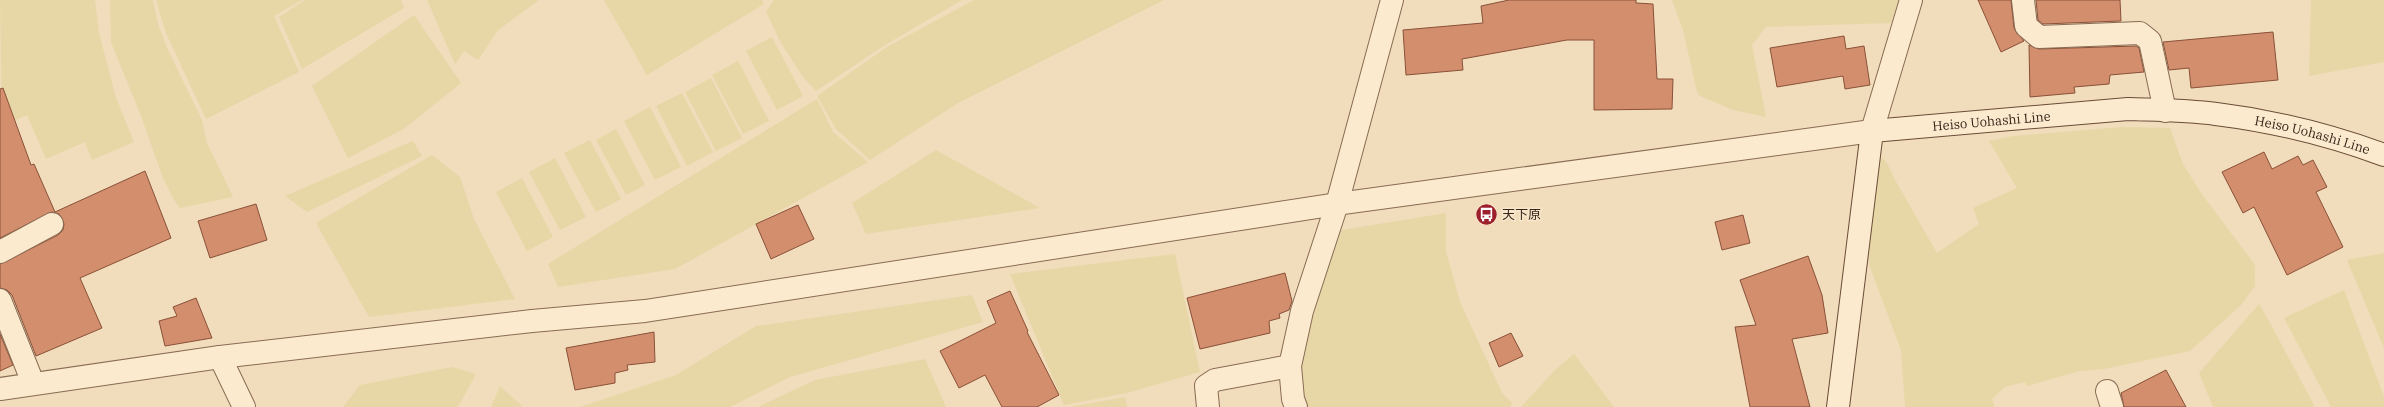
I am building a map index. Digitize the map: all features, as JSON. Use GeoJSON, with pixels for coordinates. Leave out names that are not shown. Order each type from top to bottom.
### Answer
{"type":"FeatureCollection","features":[{"type":"Feature","properties":{"kind":"street"},"geometry":{"type":"LineString","coordinates":[[1296,407],[1293,399],[1290,366],[1302,311],[1337,204],[1392,0]]}},
{"type":"Feature","properties":{"kind":"street"},"geometry":{"type":"LineString","coordinates":[[1838,407],[1872,131],[1911,0]]}},
{"type":"Feature","properties":{"kind":"street"},"geometry":{"type":"LineString","coordinates":[[2023,0],[2026,26],[2039,37],[2140,32],[2146,36],[2150,41],[2165,111]]}},
{"type":"Feature","properties":{"kind":"street","name":"Heiso Uohashi Line"},"geometry":{"type":"LineString","coordinates":[[0,389],[220,357],[532,321],[644,311],[1337,204],[1872,131],[2128,110],[2165,111],[2216,114],[2303,129],[2384,155]]}},
{"type":"Feature","properties":{"kind":"street"},"geometry":{"type":"LineString","coordinates":[[0,252],[52,224]]}},
{"type":"Feature","properties":{"kind":"street"},"geometry":{"type":"LineString","coordinates":[[0,300],[33,383]]}},
{"type":"Feature","properties":{"kind":"street"},"geometry":{"type":"LineString","coordinates":[[220,357],[244,407]]}},
{"type":"Feature","properties":{"kind":"street"},"geometry":{"type":"LineString","coordinates":[[1208,407],[1206,386],[1215,380],[1290,366]]}},
{"type":"Feature","properties":{"kind":"shaded area"},"geometry":{"type":"Polygon","coordinates":[[[0,0],[95,0],[99,33],[116,98],[134,142],[92,160],[85,142],[46,159],[27,115],[2,126],[0,0]]]}},
{"type":"Feature","properties":{"kind":"shaded area"},"geometry":{"type":"Polygon","coordinates":[[[110,0],[153,0],[158,24],[167,48],[202,120],[207,143],[233,197],[180,208],[174,200],[163,178],[141,116],[111,42],[110,0]]]}},
{"type":"Feature","properties":{"kind":"shaded area"},"geometry":{"type":"Polygon","coordinates":[[[156,0],[302,0],[274,16],[299,72],[206,119],[166,33],[156,0]]]}},
{"type":"Feature","properties":{"kind":"shaded area"},"geometry":{"type":"Polygon","coordinates":[[[305,0],[401,0],[404,8],[302,69],[279,17],[305,0]]]}},
{"type":"Feature","properties":{"kind":"shaded area"},"geometry":{"type":"Polygon","coordinates":[[[427,0],[539,0],[498,30],[478,60],[464,51],[455,64],[427,0]]]}},
{"type":"Feature","properties":{"kind":"shaded area"},"geometry":{"type":"Polygon","coordinates":[[[604,0],[762,0],[764,4],[647,75],[604,0]]]}},
{"type":"Feature","properties":{"kind":"shaded area"},"geometry":{"type":"Polygon","coordinates":[[[774,0],[962,0],[885,45],[816,91],[803,77],[781,43],[766,12],[774,0]]]}},
{"type":"Feature","properties":{"kind":"shaded area"},"geometry":{"type":"Polygon","coordinates":[[[974,0],[1164,0],[958,103],[870,160],[836,129],[817,96],[887,47],[974,0]]]}},
{"type":"Feature","properties":{"kind":"shaded area"},"geometry":{"type":"Polygon","coordinates":[[[1672,0],[1899,0],[1891,23],[1766,27],[1752,45],[1766,117],[1733,110],[1700,96],[1697,92],[1683,30],[1672,0]]]}},
{"type":"Feature","properties":{"kind":"shaded area"},"geometry":{"type":"Polygon","coordinates":[[[2311,0],[2384,0],[2384,62],[2309,76],[2311,0]]]}},
{"type":"Feature","properties":{"kind":"shaded area"},"geometry":{"type":"Polygon","coordinates":[[[414,15],[461,83],[405,128],[348,158],[312,86],[414,15]]]}},
{"type":"Feature","properties":{"kind":"shaded area"},"geometry":{"type":"Polygon","coordinates":[[[772,37],[803,96],[777,110],[746,51],[772,37]]]}},
{"type":"Feature","properties":{"kind":"shaded area"},"geometry":{"type":"Polygon","coordinates":[[[738,61],[769,121],[743,134],[712,75],[738,61]]]}},
{"type":"Feature","properties":{"kind":"shaded area"},"geometry":{"type":"Polygon","coordinates":[[[711,78],[742,138],[716,151],[685,92],[711,78]]]}},
{"type":"Feature","properties":{"kind":"shaded area"},"geometry":{"type":"Polygon","coordinates":[[[682,93],[713,152],[687,166],[656,106],[682,93]]]}},
{"type":"Feature","properties":{"kind":"shaded area"},"geometry":{"type":"Polygon","coordinates":[[[817,99],[833,132],[868,162],[675,269],[558,287],[548,264],[817,99]]]}},
{"type":"Feature","properties":{"kind":"shaded area"},"geometry":{"type":"Polygon","coordinates":[[[650,107],[681,167],[655,180],[624,121],[650,107]]]}},
{"type":"Feature","properties":{"kind":"shaded area"},"geometry":{"type":"Polygon","coordinates":[[[2122,127],[2170,128],[2183,164],[2201,193],[2255,265],[2255,286],[2241,305],[2190,351],[2104,369],[2080,371],[2027,386],[2025,382],[2005,387],[1992,399],[1995,407],[1905,407],[1901,350],[1870,267],[1865,248],[1879,164],[1882,158],[1887,163],[1895,180],[1937,253],[1979,224],[1973,208],[2017,188],[1989,141],[2013,136],[2122,127]]]}},
{"type":"Feature","properties":{"kind":"shaded area"},"geometry":{"type":"Polygon","coordinates":[[[616,129],[645,185],[626,195],[596,140],[616,129]]]}},
{"type":"Feature","properties":{"kind":"shaded area"},"geometry":{"type":"Polygon","coordinates":[[[590,140],[621,199],[596,212],[564,153],[590,140]]]}},
{"type":"Feature","properties":{"kind":"shaded area"},"geometry":{"type":"Polygon","coordinates":[[[413,141],[422,156],[307,212],[285,196],[413,141]]]}},
{"type":"Feature","properties":{"kind":"shaded area"},"geometry":{"type":"Polygon","coordinates":[[[936,150],[1040,208],[866,234],[852,203],[936,150]]]}},
{"type":"Feature","properties":{"kind":"shaded area"},"geometry":{"type":"Polygon","coordinates":[[[432,155],[460,177],[474,219],[515,299],[369,317],[316,223],[432,155]]]}},
{"type":"Feature","properties":{"kind":"shaded area"},"geometry":{"type":"Polygon","coordinates":[[[555,158],[586,217],[560,230],[529,172],[555,158]]]}},
{"type":"Feature","properties":{"kind":"shaded area"},"geometry":{"type":"Polygon","coordinates":[[[522,178],[553,237],[527,251],[496,192],[522,178]]]}},
{"type":"Feature","properties":{"kind":"shaded area"},"geometry":{"type":"Polygon","coordinates":[[[1446,213],[1446,251],[1460,302],[1502,393],[1512,403],[1510,407],[1303,407],[1300,366],[1310,321],[1336,231],[1446,213]]]}},
{"type":"Feature","properties":{"kind":"shaded area"},"geometry":{"type":"Polygon","coordinates":[[[2384,253],[2384,348],[2347,260],[2384,253]]]}},
{"type":"Feature","properties":{"kind":"shaded area"},"geometry":{"type":"Polygon","coordinates":[[[1175,254],[1200,372],[1127,393],[1064,405],[1010,274],[1175,254]]]}},
{"type":"Feature","properties":{"kind":"shaded area"},"geometry":{"type":"Polygon","coordinates":[[[2344,290],[2384,397],[2384,407],[2331,407],[2284,318],[2344,290]]]}},
{"type":"Feature","properties":{"kind":"shaded area"},"geometry":{"type":"Polygon","coordinates":[[[972,295],[983,322],[790,377],[730,407],[580,407],[676,375],[756,326],[972,295]]]}},
{"type":"Feature","properties":{"kind":"shaded area"},"geometry":{"type":"Polygon","coordinates":[[[2259,304],[2315,407],[2213,407],[2199,373],[2259,304]]]}},
{"type":"Feature","properties":{"kind":"shaded area"},"geometry":{"type":"Polygon","coordinates":[[[1574,354],[1614,407],[1521,407],[1556,369],[1574,354]]]}},
{"type":"Feature","properties":{"kind":"shaded area"},"geometry":{"type":"Polygon","coordinates":[[[925,359],[946,407],[758,407],[815,380],[925,359]]]}},
{"type":"Feature","properties":{"kind":"shaded area"},"geometry":{"type":"Polygon","coordinates":[[[452,367],[476,374],[458,407],[343,407],[360,385],[452,367]]]}},
{"type":"Feature","properties":{"kind":"shaded area"},"geometry":{"type":"Polygon","coordinates":[[[500,386],[523,407],[491,407],[500,386]]]}},
{"type":"Feature","properties":{"kind":"shaded area"},"geometry":{"type":"Polygon","coordinates":[[[1125,397],[1127,407],[1070,407],[1125,397]]]}},
{"type":"Feature","properties":{"kind":"building"},"geometry":{"type":"Polygon","coordinates":[[[1509,0],[1636,0],[1636,3],[1653,4],[1657,79],[1673,79],[1672,109],[1594,110],[1594,40],[1567,40],[1462,59],[1463,70],[1406,75],[1403,30],[1483,23],[1481,6],[1509,0]]]}},
{"type":"Feature","properties":{"kind":"building"},"geometry":{"type":"Polygon","coordinates":[[[1978,0],[2011,0],[2014,28],[2024,41],[2001,52],[1978,0]]]}},
{"type":"Feature","properties":{"kind":"building"},"geometry":{"type":"Polygon","coordinates":[[[2036,0],[2120,0],[2121,21],[2043,24],[2038,20],[2036,0]]]}},
{"type":"Feature","properties":{"kind":"building"},"geometry":{"type":"Polygon","coordinates":[[[2273,32],[2278,80],[2191,88],[2189,68],[2169,70],[2163,42],[2273,32]]]}},
{"type":"Feature","properties":{"kind":"building"},"geometry":{"type":"Polygon","coordinates":[[[1844,36],[1846,49],[1864,46],[1870,85],[1845,89],[1843,76],[1777,87],[1770,48],[1844,36]]]}},
{"type":"Feature","properties":{"kind":"building"},"geometry":{"type":"Polygon","coordinates":[[[2029,45],[2039,49],[2136,46],[2139,48],[2144,72],[2110,75],[2109,84],[2074,87],[2075,93],[2030,97],[2029,45]]]}},
{"type":"Feature","properties":{"kind":"building"},"geometry":{"type":"Polygon","coordinates":[[[3,88],[31,165],[34,164],[55,212],[145,171],[171,238],[80,278],[102,328],[36,356],[12,295],[7,290],[0,288],[0,264],[58,235],[63,230],[64,224],[59,214],[52,212],[0,238],[0,89],[3,88]]]}},
{"type":"Feature","properties":{"kind":"building"},"geometry":{"type":"Polygon","coordinates":[[[2264,152],[2272,169],[2298,156],[2303,165],[2313,160],[2327,187],[2316,192],[2343,247],[2287,275],[2254,207],[2243,213],[2222,172],[2264,152]]]}},
{"type":"Feature","properties":{"kind":"building"},"geometry":{"type":"Polygon","coordinates":[[[256,204],[267,240],[210,258],[198,221],[256,204]]]}},
{"type":"Feature","properties":{"kind":"building"},"geometry":{"type":"Polygon","coordinates":[[[798,205],[814,239],[771,259],[756,224],[798,205]]]}},
{"type":"Feature","properties":{"kind":"building"},"geometry":{"type":"Polygon","coordinates":[[[1743,215],[1750,243],[1722,250],[1715,222],[1743,215]]]}},
{"type":"Feature","properties":{"kind":"building"},"geometry":{"type":"Polygon","coordinates":[[[1808,256],[1822,295],[1828,333],[1792,339],[1810,407],[1750,407],[1735,327],[1756,325],[1740,280],[1808,256]]]}},
{"type":"Feature","properties":{"kind":"building"},"geometry":{"type":"Polygon","coordinates":[[[1285,273],[1292,301],[1289,310],[1279,314],[1280,318],[1269,321],[1270,333],[1200,349],[1187,298],[1285,273]]]}},
{"type":"Feature","properties":{"kind":"building"},"geometry":{"type":"Polygon","coordinates":[[[1010,291],[1028,331],[1027,332],[1059,395],[1037,407],[1002,407],[985,375],[959,388],[940,351],[996,323],[987,301],[1010,291]]]}},
{"type":"Feature","properties":{"kind":"building"},"geometry":{"type":"Polygon","coordinates":[[[196,298],[212,338],[165,346],[159,321],[177,316],[173,307],[196,298]]]}},
{"type":"Feature","properties":{"kind":"building"},"geometry":{"type":"Polygon","coordinates":[[[654,332],[655,362],[627,365],[628,370],[615,373],[615,383],[575,390],[566,348],[654,332]]]}},
{"type":"Feature","properties":{"kind":"building"},"geometry":{"type":"Polygon","coordinates":[[[1511,333],[1523,356],[1499,367],[1489,343],[1511,333]]]}},
{"type":"Feature","properties":{"kind":"building"},"geometry":{"type":"Polygon","coordinates":[[[0,334],[13,365],[0,371],[0,334]]]}},
{"type":"Feature","properties":{"kind":"building"},"geometry":{"type":"Polygon","coordinates":[[[2166,370],[2186,407],[2124,407],[2121,393],[2166,370]]]}},
{"type":"Feature","properties":{"kind":"place","name":"天下原"},"geometry":{"type":"Point","coordinates":[1487,214]}}]}
